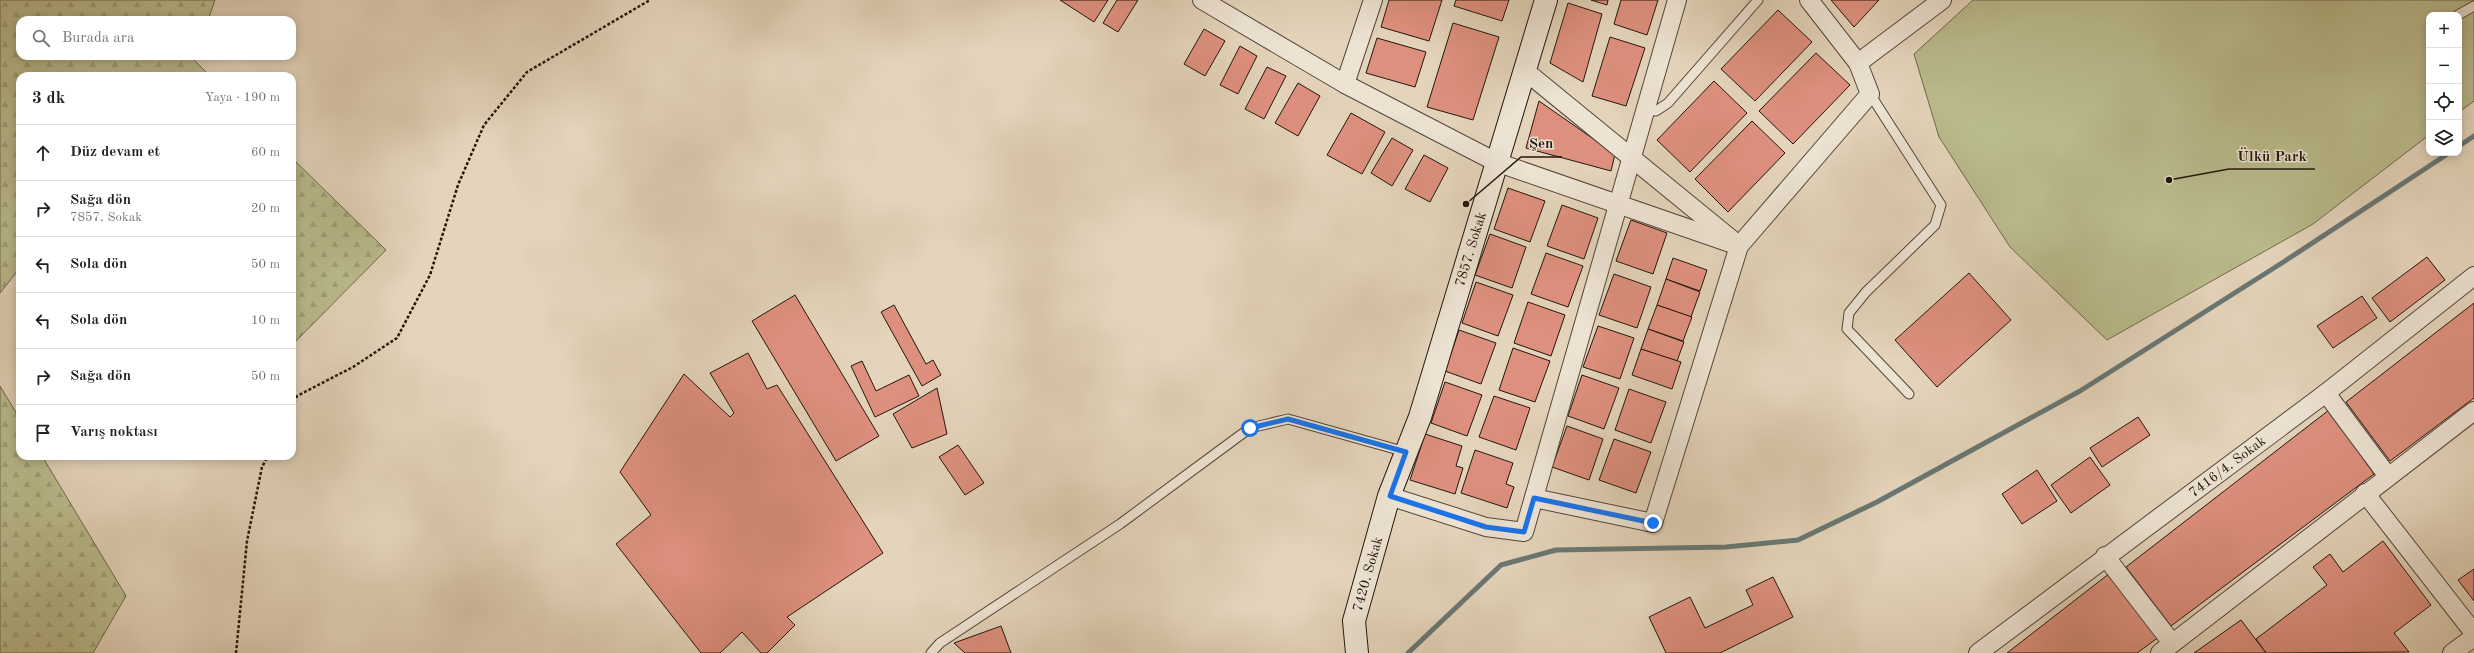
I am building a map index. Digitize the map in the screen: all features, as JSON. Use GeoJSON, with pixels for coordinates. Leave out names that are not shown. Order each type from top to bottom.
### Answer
{"type":"FeatureCollection","features":[{"type":"Feature","properties":{"kind":"street"},"geometry":{"type":"LineString","coordinates":[[1345,84],[1373,0]]}},
{"type":"Feature","properties":{"kind":"street","name":"7857. Sokak"},"geometry":{"type":"LineString","coordinates":[[1390,496],[1420,417],[1546,0]]}},
{"type":"Feature","properties":{"kind":"street"},"geometry":{"type":"LineString","coordinates":[[1390,496],[1486,527],[1524,532],[1619,206],[1644,110],[1677,0]]}},
{"type":"Feature","properties":{"kind":"street"},"geometry":{"type":"LineString","coordinates":[[1534,498],[1653,523],[1740,246],[1870,94],[1858,63],[1809,0]]}},
{"type":"Feature","properties":{"kind":"street"},"geometry":{"type":"LineString","coordinates":[[1858,63],[1942,0]]}},
{"type":"Feature","properties":{"kind":"street"},"geometry":{"type":"LineString","coordinates":[[1206,1],[1345,84],[1496,162],[1619,206],[1740,246]]}},
{"type":"Feature","properties":{"kind":"street"},"geometry":{"type":"LineString","coordinates":[[1524,70],[1740,246]]}},
{"type":"Feature","properties":{"kind":"street","name":"7416/4. Sokak"},"geometry":{"type":"LineString","coordinates":[[1978,653],[2105,556],[2326,393],[2474,276]]}},
{"type":"Feature","properties":{"kind":"street"},"geometry":{"type":"LineString","coordinates":[[2326,393],[2387,475]]}},
{"type":"Feature","properties":{"kind":"street"},"geometry":{"type":"LineString","coordinates":[[2105,556],[2166,648],[2387,475],[2474,411]]}},
{"type":"Feature","properties":{"kind":"street"},"geometry":{"type":"LineString","coordinates":[[2365,493],[2474,633]]}},
{"type":"Feature","properties":{"kind":"street","name":"7420. Sokak"},"geometry":{"type":"LineString","coordinates":[[1357,653],[1354,621],[1390,496]]}},
{"type":"Feature","properties":{"kind":"street"},"geometry":{"type":"LineString","coordinates":[[2452,653],[2474,636]]}},
{"type":"Feature","properties":{"kind":"lane"},"geometry":{"type":"LineString","coordinates":[[1644,110],[1656,111],[1668,103],[1758,0]]}},
{"type":"Feature","properties":{"kind":"lane"},"geometry":{"type":"LineString","coordinates":[[2462,13],[2474,6]]}},
{"type":"Feature","properties":{"kind":"lane"},"geometry":{"type":"LineString","coordinates":[[1870,94],[1941,205],[1935,225],[1866,292],[1848,313],[1847,329],[1909,394]]}},
{"type":"Feature","properties":{"kind":"lane"},"geometry":{"type":"LineString","coordinates":[[931,653],[940,643],[1120,524],[1250,428],[1288,419],[1406,452]]}},
{"type":"Feature","properties":{"kind":"path"},"geometry":{"type":"LineString","coordinates":[[296,398],[297,396],[353,367],[397,338],[430,275],[458,185],[484,125],[527,72],[650,0]]}},
{"type":"Feature","properties":{"kind":"path"},"geometry":{"type":"LineString","coordinates":[[236,653],[247,541],[262,467],[266,460]]}},
{"type":"Feature","properties":{"kind":"green space"},"geometry":{"type":"Polygon","coordinates":[[[0,0],[215,0],[209,16],[16,16],[16,60],[194,60],[206,72],[16,72],[16,273],[0,293],[0,0]]]}},
{"type":"Feature","properties":{"kind":"green space"},"geometry":{"type":"Polygon","coordinates":[[[1973,0],[2474,0],[2474,101],[2462,110],[2462,12],[2426,12],[2426,137],[2313,224],[2107,340],[2010,247],[1939,137],[1914,54],[1973,0]]]}},
{"type":"Feature","properties":{"kind":"green space"},"geometry":{"type":"Polygon","coordinates":[[[296,162],[386,250],[296,341],[296,162]]]}},
{"type":"Feature","properties":{"kind":"green space"},"geometry":{"type":"Polygon","coordinates":[[[0,386],[16,412],[16,460],[44,460],[126,596],[93,653],[0,653],[0,386]]]}},
{"type":"Feature","properties":{"kind":"building"},"geometry":{"type":"Polygon","coordinates":[[[1060,0],[1108,0],[1094,22],[1060,0]]]}},
{"type":"Feature","properties":{"kind":"building"},"geometry":{"type":"Polygon","coordinates":[[[1117,0],[1138,0],[1118,32],[1103,23],[1117,0]]]}},
{"type":"Feature","properties":{"kind":"building"},"geometry":{"type":"Polygon","coordinates":[[[1389,0],[1442,0],[1429,41],[1381,27],[1389,0]]]}},
{"type":"Feature","properties":{"kind":"building"},"geometry":{"type":"Polygon","coordinates":[[[1456,0],[1509,0],[1502,21],[1454,6],[1456,0]]]}},
{"type":"Feature","properties":{"kind":"building"},"geometry":{"type":"Polygon","coordinates":[[[1591,0],[1608,0],[1607,5],[1591,0]]]}},
{"type":"Feature","properties":{"kind":"building"},"geometry":{"type":"Polygon","coordinates":[[[1621,0],[1658,0],[1647,35],[1614,24],[1621,0]]]}},
{"type":"Feature","properties":{"kind":"building"},"geometry":{"type":"Polygon","coordinates":[[[1831,0],[1879,0],[1854,27],[1831,0]]]}},
{"type":"Feature","properties":{"kind":"building"},"geometry":{"type":"Polygon","coordinates":[[[1568,3],[1602,14],[1583,82],[1550,63],[1568,3]]]}},
{"type":"Feature","properties":{"kind":"building"},"geometry":{"type":"Polygon","coordinates":[[[1778,10],[1812,42],[1755,101],[1721,69],[1778,10]]]}},
{"type":"Feature","properties":{"kind":"building"},"geometry":{"type":"Polygon","coordinates":[[[1453,23],[1499,37],[1473,120],[1427,107],[1453,23]]]}},
{"type":"Feature","properties":{"kind":"building"},"geometry":{"type":"Polygon","coordinates":[[[1204,29],[1225,41],[1205,76],[1184,64],[1204,29]]]}},
{"type":"Feature","properties":{"kind":"building"},"geometry":{"type":"Polygon","coordinates":[[[1610,37],[1645,48],[1626,106],[1592,96],[1610,37]]]}},
{"type":"Feature","properties":{"kind":"building"},"geometry":{"type":"Polygon","coordinates":[[[1377,38],[1426,52],[1415,87],[1366,73],[1377,38]]]}},
{"type":"Feature","properties":{"kind":"building"},"geometry":{"type":"Polygon","coordinates":[[[1240,46],[1257,56],[1238,94],[1220,85],[1240,46]]]}},
{"type":"Feature","properties":{"kind":"building"},"geometry":{"type":"Polygon","coordinates":[[[1816,53],[1850,85],[1793,144],[1759,111],[1816,53]]]}},
{"type":"Feature","properties":{"kind":"building"},"geometry":{"type":"Polygon","coordinates":[[[1267,67],[1286,76],[1264,119],[1245,109],[1267,67]]]}},
{"type":"Feature","properties":{"kind":"building"},"geometry":{"type":"Polygon","coordinates":[[[1714,81],[1747,113],[1690,172],[1657,140],[1714,81]]]}},
{"type":"Feature","properties":{"kind":"building"},"geometry":{"type":"Polygon","coordinates":[[[1298,83],[1320,96],[1298,136],[1275,123],[1298,83]]]}},
{"type":"Feature","properties":{"kind":"building"},"geometry":{"type":"Polygon","coordinates":[[[1539,101],[1615,154],[1611,171],[1526,148],[1539,101]]]}},
{"type":"Feature","properties":{"kind":"building"},"geometry":{"type":"Polygon","coordinates":[[[1351,113],[1385,132],[1362,174],[1327,155],[1351,113]]]}},
{"type":"Feature","properties":{"kind":"building"},"geometry":{"type":"Polygon","coordinates":[[[1752,121],[1785,153],[1728,212],[1695,179],[1752,121]]]}},
{"type":"Feature","properties":{"kind":"building"},"geometry":{"type":"Polygon","coordinates":[[[1392,138],[1413,150],[1392,186],[1371,173],[1392,138]]]}},
{"type":"Feature","properties":{"kind":"building"},"geometry":{"type":"Polygon","coordinates":[[[1424,155],[1448,168],[1430,202],[1405,189],[1424,155]]]}},
{"type":"Feature","properties":{"kind":"building"},"geometry":{"type":"Polygon","coordinates":[[[1508,188],[1545,201],[1530,242],[1494,229],[1508,188]]]}},
{"type":"Feature","properties":{"kind":"building"},"geometry":{"type":"Polygon","coordinates":[[[1562,205],[1598,218],[1584,259],[1547,246],[1562,205]]]}},
{"type":"Feature","properties":{"kind":"building"},"geometry":{"type":"Polygon","coordinates":[[[1631,220],[1667,233],[1653,274],[1616,261],[1631,220]]]}},
{"type":"Feature","properties":{"kind":"building"},"geometry":{"type":"Polygon","coordinates":[[[1490,234],[1526,247],[1512,288],[1475,275],[1490,234]]]}},
{"type":"Feature","properties":{"kind":"building"},"geometry":{"type":"Polygon","coordinates":[[[1546,253],[1583,266],[1568,307],[1531,294],[1546,253]]]}},
{"type":"Feature","properties":{"kind":"building"},"geometry":{"type":"Polygon","coordinates":[[[2427,257],[2445,280],[2390,322],[2372,298],[2427,257]]]}},
{"type":"Feature","properties":{"kind":"building"},"geometry":{"type":"Polygon","coordinates":[[[1673,258],[1707,270],[1700,291],[1666,279],[1673,258]]]}},
{"type":"Feature","properties":{"kind":"building"},"geometry":{"type":"Polygon","coordinates":[[[1969,273],[2011,320],[1937,387],[1895,340],[1969,273]]]}},
{"type":"Feature","properties":{"kind":"building"},"geometry":{"type":"Polygon","coordinates":[[[1614,274],[1651,287],[1637,328],[1599,315],[1614,274]]]}},
{"type":"Feature","properties":{"kind":"building"},"geometry":{"type":"Polygon","coordinates":[[[1666,279],[1700,292],[1691,317],[1657,305],[1666,279]]]}},
{"type":"Feature","properties":{"kind":"building"},"geometry":{"type":"Polygon","coordinates":[[[1476,282],[1513,295],[1498,336],[1462,323],[1476,282]]]}},
{"type":"Feature","properties":{"kind":"building"},"geometry":{"type":"Polygon","coordinates":[[[795,295],[879,436],[836,461],[752,321],[795,295]]]}},
{"type":"Feature","properties":{"kind":"building"},"geometry":{"type":"Polygon","coordinates":[[[2362,296],[2377,318],[2333,348],[2317,326],[2362,296]]]}},
{"type":"Feature","properties":{"kind":"building"},"geometry":{"type":"Polygon","coordinates":[[[1528,302],[1565,315],[1551,356],[1514,343],[1528,302]]]}},
{"type":"Feature","properties":{"kind":"building"},"geometry":{"type":"Polygon","coordinates":[[[2474,303],[2474,398],[2390,461],[2346,402],[2474,303]]]}},
{"type":"Feature","properties":{"kind":"building"},"geometry":{"type":"Polygon","coordinates":[[[894,305],[926,364],[933,360],[941,375],[922,386],[881,312],[894,305]]]}},
{"type":"Feature","properties":{"kind":"building"},"geometry":{"type":"Polygon","coordinates":[[[1657,305],[1692,317],[1683,341],[1648,329],[1657,305]]]}},
{"type":"Feature","properties":{"kind":"building"},"geometry":{"type":"Polygon","coordinates":[[[1598,326],[1634,338],[1620,379],[1583,367],[1598,326]]]}},
{"type":"Feature","properties":{"kind":"building"},"geometry":{"type":"Polygon","coordinates":[[[1648,329],[1684,342],[1677,361],[1641,349],[1648,329]]]}},
{"type":"Feature","properties":{"kind":"building"},"geometry":{"type":"Polygon","coordinates":[[[1459,330],[1496,343],[1481,384],[1445,371],[1459,330]]]}},
{"type":"Feature","properties":{"kind":"building"},"geometry":{"type":"Polygon","coordinates":[[[1513,348],[1550,361],[1535,402],[1499,390],[1513,348]]]}},
{"type":"Feature","properties":{"kind":"building"},"geometry":{"type":"Polygon","coordinates":[[[1641,349],[1681,362],[1672,389],[1632,375],[1641,349]]]}},
{"type":"Feature","properties":{"kind":"building"},"geometry":{"type":"Polygon","coordinates":[[[748,353],[767,389],[777,385],[883,553],[787,617],[795,625],[767,653],[761,653],[742,632],[720,653],[701,653],[616,544],[651,515],[620,472],[684,374],[730,417],[734,413],[710,373],[748,353]]]}},
{"type":"Feature","properties":{"kind":"building"},"geometry":{"type":"Polygon","coordinates":[[[862,361],[876,391],[909,375],[919,396],[875,417],[851,366],[862,361]]]}},
{"type":"Feature","properties":{"kind":"building"},"geometry":{"type":"Polygon","coordinates":[[[1582,375],[1619,388],[1604,429],[1568,416],[1582,375]]]}},
{"type":"Feature","properties":{"kind":"building"},"geometry":{"type":"Polygon","coordinates":[[[1445,382],[1482,395],[1467,436],[1431,423],[1445,382]]]}},
{"type":"Feature","properties":{"kind":"building"},"geometry":{"type":"Polygon","coordinates":[[[937,388],[947,434],[912,448],[893,414],[937,388]]]}},
{"type":"Feature","properties":{"kind":"building"},"geometry":{"type":"Polygon","coordinates":[[[1629,389],[1666,402],[1651,443],[1615,430],[1629,389]]]}},
{"type":"Feature","properties":{"kind":"building"},"geometry":{"type":"Polygon","coordinates":[[[1494,396],[1530,408],[1516,450],[1479,437],[1494,396]]]}},
{"type":"Feature","properties":{"kind":"building"},"geometry":{"type":"Polygon","coordinates":[[[2329,410],[2374,474],[2171,626],[2126,567],[2329,410]]]}},
{"type":"Feature","properties":{"kind":"building"},"geometry":{"type":"Polygon","coordinates":[[[2138,417],[2150,435],[2102,467],[2090,448],[2138,417]]]}},
{"type":"Feature","properties":{"kind":"building"},"geometry":{"type":"Polygon","coordinates":[[[1567,426],[1603,439],[1589,480],[1552,467],[1567,426]]]}},
{"type":"Feature","properties":{"kind":"building"},"geometry":{"type":"Polygon","coordinates":[[[1425,434],[1462,446],[1456,466],[1463,468],[1455,494],[1410,480],[1425,434]]]}},
{"type":"Feature","properties":{"kind":"building"},"geometry":{"type":"Polygon","coordinates":[[[1614,439],[1651,452],[1636,493],[1599,480],[1614,439]]]}},
{"type":"Feature","properties":{"kind":"building"},"geometry":{"type":"Polygon","coordinates":[[[958,445],[984,483],[965,495],[939,457],[958,445]]]}},
{"type":"Feature","properties":{"kind":"building"},"geometry":{"type":"Polygon","coordinates":[[[1475,450],[1513,463],[1506,484],[1514,487],[1507,508],[1461,493],[1475,450]]]}},
{"type":"Feature","properties":{"kind":"building"},"geometry":{"type":"Polygon","coordinates":[[[2090,457],[2110,485],[2071,513],[2051,485],[2090,457]]]}},
{"type":"Feature","properties":{"kind":"building"},"geometry":{"type":"Polygon","coordinates":[[[2037,470],[2057,501],[2022,524],[2002,494],[2037,470]]]}},
{"type":"Feature","properties":{"kind":"building"},"geometry":{"type":"Polygon","coordinates":[[[2383,541],[2431,605],[2394,633],[2409,652],[2266,653],[2256,639],[2327,585],[2313,567],[2330,554],[2343,572],[2383,541]]]}},
{"type":"Feature","properties":{"kind":"building"},"geometry":{"type":"Polygon","coordinates":[[[2474,569],[2474,601],[2458,580],[2474,569]]]}},
{"type":"Feature","properties":{"kind":"building"},"geometry":{"type":"Polygon","coordinates":[[[2110,573],[2159,637],[2137,653],[2007,653],[2110,573]]]}},
{"type":"Feature","properties":{"kind":"building"},"geometry":{"type":"Polygon","coordinates":[[[1773,577],[1793,617],[1720,653],[1666,653],[1649,617],[1690,597],[1705,628],[1753,605],[1746,590],[1773,577]]]}},
{"type":"Feature","properties":{"kind":"building"},"geometry":{"type":"Polygon","coordinates":[[[2241,620],[2266,653],[2194,653],[2241,620]]]}},
{"type":"Feature","properties":{"kind":"building"},"geometry":{"type":"Polygon","coordinates":[[[1001,626],[1011,653],[965,653],[954,643],[1001,626]]]}},
{"type":"Feature","properties":{"kind":"waterway"},"geometry":{"type":"LineString","coordinates":[[2462,144],[2474,136]]}},
{"type":"Feature","properties":{"kind":"waterway"},"geometry":{"type":"LineString","coordinates":[[1408,653],[1501,565],[1556,550],[1726,547],[1798,540],[1877,502],[2080,391],[2285,261],[2444,156]]}},
{"type":"Feature","properties":{"kind":"place","name":"Ülkü Park"},"geometry":{"type":"Point","coordinates":[2169,180]}},
{"type":"Feature","properties":{"kind":"place","name":"Şen"},"geometry":{"type":"Point","coordinates":[1466,204]}},
{"type":"Feature","properties":{"kind":"route"},"geometry":{"type":"LineString","coordinates":[[1250,428],[1288,419],[1406,452],[1390,496],[1486,527],[1524,532],[1534,498],[1653,523]]}}]}
